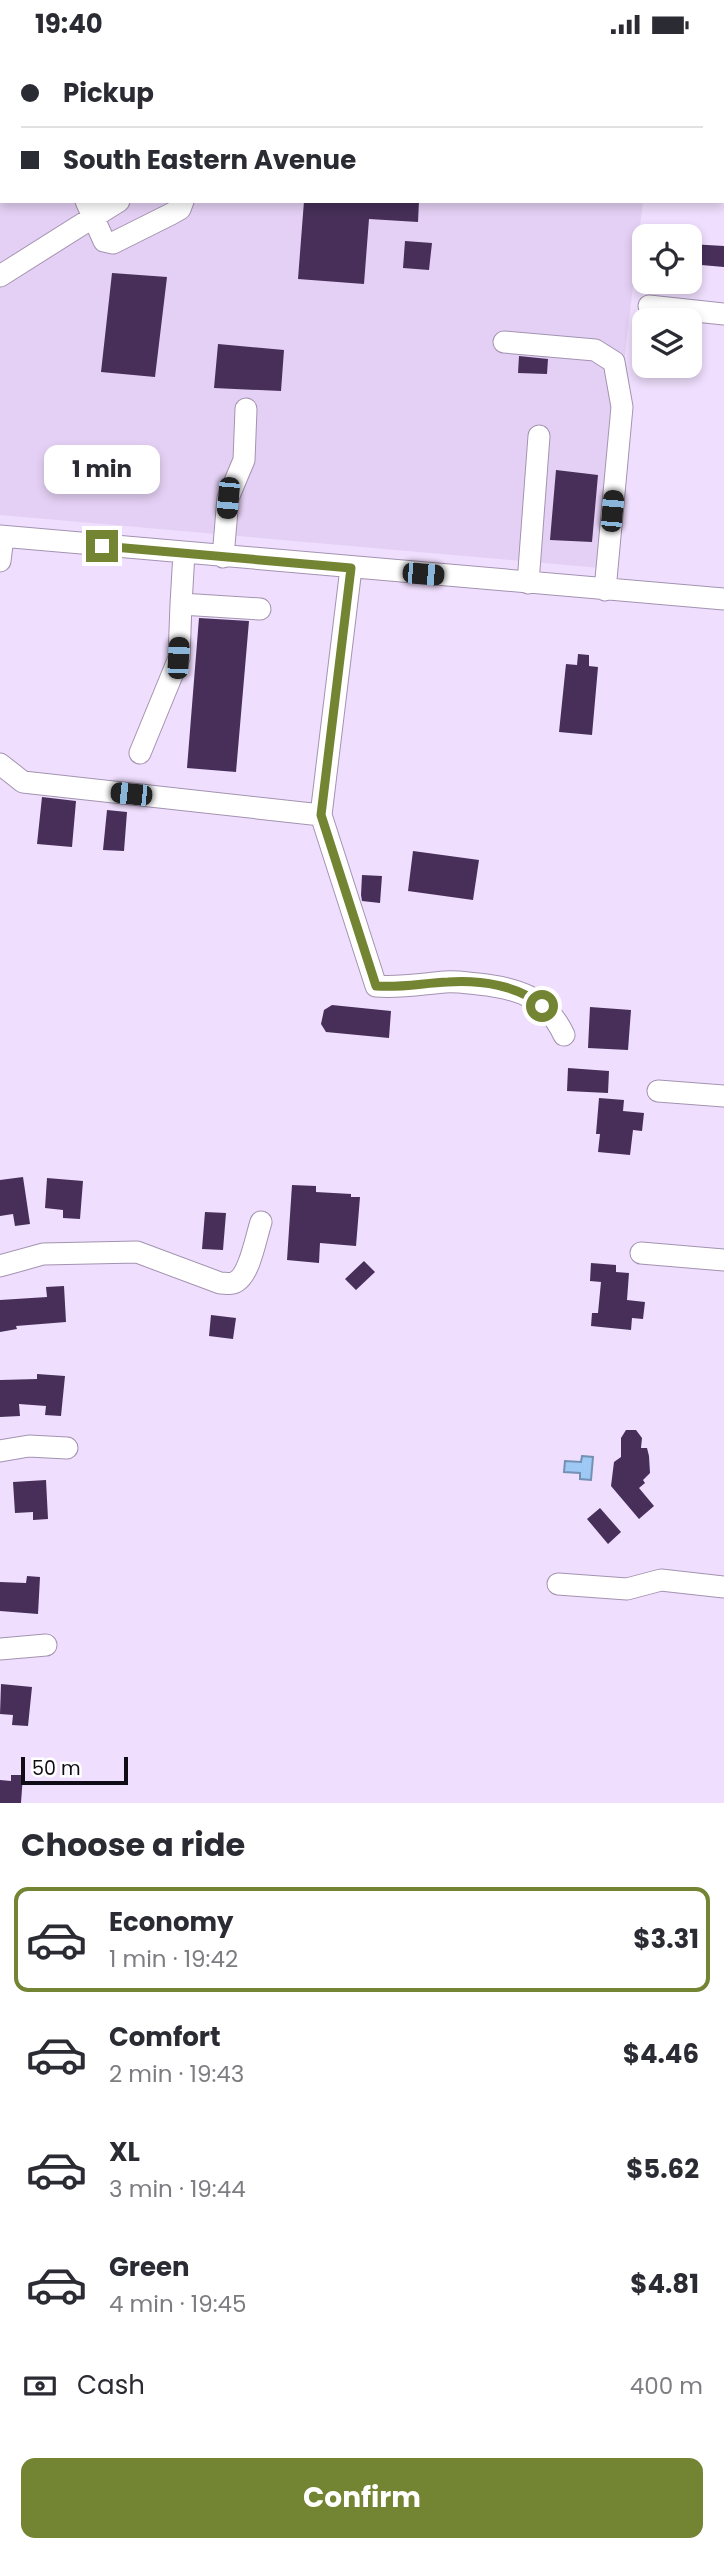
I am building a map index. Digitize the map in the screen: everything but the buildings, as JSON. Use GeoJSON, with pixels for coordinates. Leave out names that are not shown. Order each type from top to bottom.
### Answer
{"type":"FeatureCollection","features":[{"type":"Feature","properties":{"kind":"street"},"geometry":{"type":"LineString","coordinates":[[0,276],[89,209],[111,203]]}},
{"type":"Feature","properties":{"kind":"street"},"geometry":{"type":"LineString","coordinates":[[89,209],[104,241],[113,243],[180,209],[182,203]]}},
{"type":"Feature","properties":{"kind":"street"},"geometry":{"type":"LineString","coordinates":[[702,313],[724,314]]}},
{"type":"Feature","properties":{"kind":"street"},"geometry":{"type":"LineString","coordinates":[[505,342],[595,350],[614,362],[622,407],[606,590]]}},
{"type":"Feature","properties":{"kind":"street"},"geometry":{"type":"LineString","coordinates":[[223,557],[228,498],[244,460],[246,409]]}},
{"type":"Feature","properties":{"kind":"street"},"geometry":{"type":"LineString","coordinates":[[528,583],[539,436]]}},
{"type":"Feature","properties":{"kind":"street"},"geometry":{"type":"LineString","coordinates":[[0,561],[1,537],[724,599]]}},
{"type":"Feature","properties":{"kind":"street"},"geometry":{"type":"LineString","coordinates":[[141,753],[178,658],[184,553]]}},
{"type":"Feature","properties":{"kind":"street"},"geometry":{"type":"LineString","coordinates":[[351,568],[321,815],[376,986],[397,988],[449,982],[503,986],[529,995],[556,1017],[564,1035]]}},
{"type":"Feature","properties":{"kind":"street"},"geometry":{"type":"LineString","coordinates":[[181,604],[260,609]]}},
{"type":"Feature","properties":{"kind":"street"},"geometry":{"type":"LineString","coordinates":[[0,764],[23,782],[321,815]]}},
{"type":"Feature","properties":{"kind":"street"},"geometry":{"type":"LineString","coordinates":[[658,1091],[724,1096]]}},
{"type":"Feature","properties":{"kind":"street"},"geometry":{"type":"LineString","coordinates":[[0,1266],[43,1254],[137,1252],[220,1283],[234,1283],[241,1279],[247,1269],[261,1222]]}},
{"type":"Feature","properties":{"kind":"street"},"geometry":{"type":"LineString","coordinates":[[641,1253],[724,1260]]}},
{"type":"Feature","properties":{"kind":"street"},"geometry":{"type":"LineString","coordinates":[[0,1451],[29,1446],[67,1448]]}},
{"type":"Feature","properties":{"kind":"street"},"geometry":{"type":"LineString","coordinates":[[558,1584],[626,1589],[661,1580],[724,1587]]}},
{"type":"Feature","properties":{"kind":"street"},"geometry":{"type":"LineString","coordinates":[[0,1649],[46,1645]]}},
{"type":"Feature","properties":{"kind":"shaded area"},"geometry":{"type":"Polygon","coordinates":[[[0,203],[643,203],[640,224],[632,224],[632,294],[600,568],[0,515],[0,203]]]}},
{"type":"Feature","properties":{"kind":"water"},"geometry":{"type":"Polygon","coordinates":[[[582,1456],[593,1457],[591,1480],[580,1479],[580,1473],[564,1472],[565,1461],[581,1462],[582,1456]]]}},
{"type":"Feature","properties":{"kind":"route"},"geometry":{"type":"LineString","coordinates":[[102,546],[351,568],[321,815],[376,986],[397,988],[449,982],[503,986],[529,995],[542,1006]]}}]}
